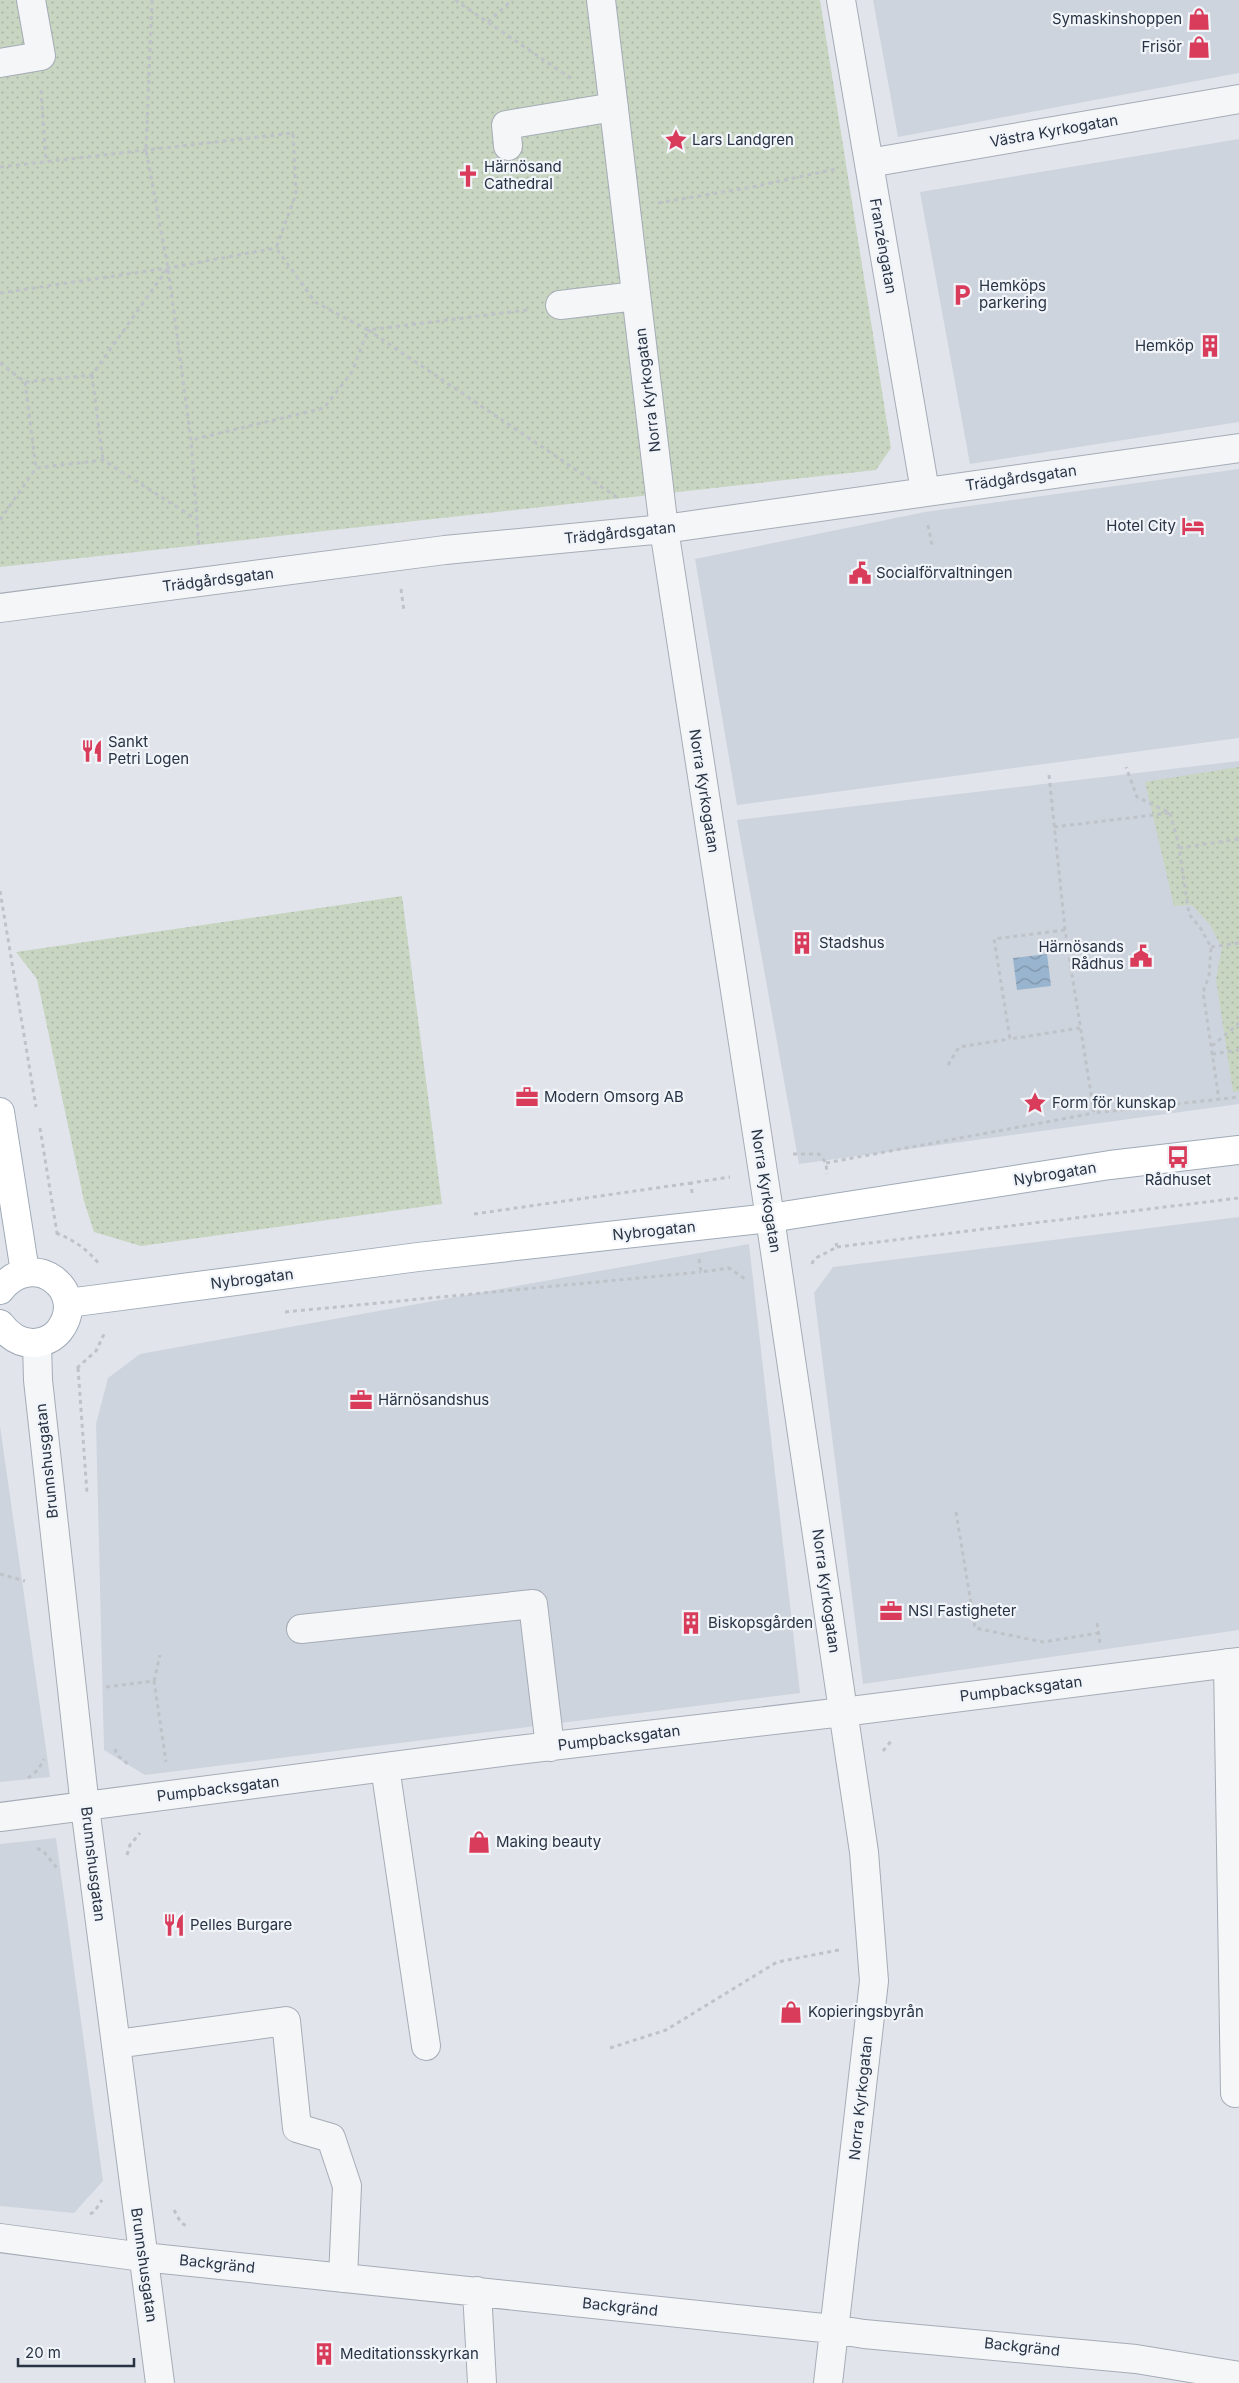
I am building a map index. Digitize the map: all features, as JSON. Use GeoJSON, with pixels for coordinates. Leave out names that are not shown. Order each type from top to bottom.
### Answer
{"type":"FeatureCollection","features":[{"type":"Feature","properties":{"kind":"main road"},"geometry":{"type":"LineString","coordinates":[[0,1112],[25,1272]]}},
{"type":"Feature","properties":{"kind":"main road","name":"Nybrogatan"},"geometry":{"type":"LineString","coordinates":[[68,1304],[418,1257],[770,1218],[1110,1165],[1239,1150]]}},
{"type":"Feature","properties":{"kind":"main road"},"geometry":{"type":"LineString","coordinates":[[0,1290],[6,1282],[25,1272],[37,1272],[58,1282],[68,1304],[67,1315],[57,1333],[48,1340],[26,1343],[15,1339],[0,1324]]}},
{"type":"Feature","properties":{"kind":"street"},"geometry":{"type":"LineString","coordinates":[[0,63],[40,56],[31,0]]}},
{"type":"Feature","properties":{"kind":"street","name":"Norra Kyrkogatan"},"geometry":{"type":"LineString","coordinates":[[601,0],[664,529],[770,1218],[864,1852],[874,1981],[828,2383]]}},
{"type":"Feature","properties":{"kind":"street","name":"Franzéngatan"},"geometry":{"type":"LineString","coordinates":[[841,0],[925,491]]}},
{"type":"Feature","properties":{"kind":"street","name":"Västra Kyrkogatan"},"geometry":{"type":"LineString","coordinates":[[869,163],[1239,99]]}},
{"type":"Feature","properties":{"kind":"street"},"geometry":{"type":"LineString","coordinates":[[508,146],[506,124],[614,107]]}},
{"type":"Feature","properties":{"kind":"street"},"geometry":{"type":"LineString","coordinates":[[560,305],[636,296]]}},
{"type":"Feature","properties":{"kind":"street","name":"Trädgårdsgatan"},"geometry":{"type":"LineString","coordinates":[[0,608],[445,550],[664,529],[1239,448]]}},
{"type":"Feature","properties":{"kind":"street","name":"Brunnshusgatan"},"geometry":{"type":"LineString","coordinates":[[37,1343],[38,1380],[86,1807],[160,2383]]}},
{"type":"Feature","properties":{"kind":"street"},"geometry":{"type":"LineString","coordinates":[[301,1629],[533,1604],[550,1747]]}},
{"type":"Feature","properties":{"kind":"street"},"geometry":{"type":"LineString","coordinates":[[1234,1662],[1235,2093]]}},
{"type":"Feature","properties":{"kind":"street","name":"Pumpbacksgatan"},"geometry":{"type":"LineString","coordinates":[[0,1817],[385,1767],[844,1712],[1234,1662]]}},
{"type":"Feature","properties":{"kind":"street"},"geometry":{"type":"LineString","coordinates":[[385,1767],[426,2046]]}},
{"type":"Feature","properties":{"kind":"street"},"geometry":{"type":"LineString","coordinates":[[116,2044],[286,2021],[297,2128],[331,2138],[347,2186],[343,2278]]}},
{"type":"Feature","properties":{"kind":"street","name":"Backgränd"},"geometry":{"type":"LineString","coordinates":[[0,2238],[143,2257],[833,2329],[864,2334],[1136,2359],[1239,2376]]}},
{"type":"Feature","properties":{"kind":"street"},"geometry":{"type":"LineString","coordinates":[[477,2291],[482,2383]]}},
{"type":"Feature","properties":{"kind":"path"},"geometry":{"type":"LineString","coordinates":[[152,0],[146,150],[168,268],[190,440],[202,582]]}},
{"type":"Feature","properties":{"kind":"path"},"geometry":{"type":"LineString","coordinates":[[455,0],[614,107]]}},
{"type":"Feature","properties":{"kind":"path"},"geometry":{"type":"LineString","coordinates":[[488,22],[512,0]]}},
{"type":"Feature","properties":{"kind":"path"},"geometry":{"type":"LineString","coordinates":[[41,118],[46,162]]}},
{"type":"Feature","properties":{"kind":"path"},"geometry":{"type":"LineString","coordinates":[[0,167],[293,133],[296,194],[276,248]]}},
{"type":"Feature","properties":{"kind":"path"},"geometry":{"type":"LineString","coordinates":[[626,209],[752,187],[834,169]]}},
{"type":"Feature","properties":{"kind":"path"},"geometry":{"type":"LineString","coordinates":[[0,293],[168,268],[276,248]]}},
{"type":"Feature","properties":{"kind":"path"},"geometry":{"type":"LineString","coordinates":[[276,248],[315,302],[368,330],[664,529]]}},
{"type":"Feature","properties":{"kind":"path"},"geometry":{"type":"LineString","coordinates":[[102,460],[92,374],[168,268]]}},
{"type":"Feature","properties":{"kind":"path"},"geometry":{"type":"LineString","coordinates":[[368,330],[560,305]]}},
{"type":"Feature","properties":{"kind":"path"},"geometry":{"type":"LineString","coordinates":[[190,440],[324,408],[352,372],[368,330]]}},
{"type":"Feature","properties":{"kind":"path"},"geometry":{"type":"LineString","coordinates":[[0,363],[25,382],[92,374]]}},
{"type":"Feature","properties":{"kind":"path"},"geometry":{"type":"LineString","coordinates":[[0,520],[36,468],[25,382]]}},
{"type":"Feature","properties":{"kind":"path"},"geometry":{"type":"LineString","coordinates":[[36,468],[102,460],[196,519]]}},
{"type":"Feature","properties":{"kind":"path"},"geometry":{"type":"LineString","coordinates":[[401,586],[404,611]]}},
{"type":"Feature","properties":{"kind":"path"},"geometry":{"type":"LineString","coordinates":[[1126,767],[1137,797],[1170,813],[1179,848],[1189,914],[1201,929],[1211,947],[1210,976],[1203,992],[1219,1100]]}},
{"type":"Feature","properties":{"kind":"path"},"geometry":{"type":"LineString","coordinates":[[1048,775],[1065,930],[1094,1113]]}},
{"type":"Feature","properties":{"kind":"path"},"geometry":{"type":"LineString","coordinates":[[1054,827],[1170,813]]}},
{"type":"Feature","properties":{"kind":"path"},"geometry":{"type":"LineString","coordinates":[[1179,848],[1239,840]]}},
{"type":"Feature","properties":{"kind":"path"},"geometry":{"type":"LineString","coordinates":[[0,891],[38,1116]]}},
{"type":"Feature","properties":{"kind":"path"},"geometry":{"type":"LineString","coordinates":[[1010,1039],[994,938],[1065,930]]}},
{"type":"Feature","properties":{"kind":"path"},"geometry":{"type":"LineString","coordinates":[[1211,947],[1239,943]]}},
{"type":"Feature","properties":{"kind":"path"},"geometry":{"type":"LineString","coordinates":[[1211,1047],[1239,1023]]}},
{"type":"Feature","properties":{"kind":"path"},"geometry":{"type":"LineString","coordinates":[[948,1065],[959,1047],[1080,1028]]}},
{"type":"Feature","properties":{"kind":"path"},"geometry":{"type":"LineString","coordinates":[[1212,1054],[1239,1050]]}},
{"type":"Feature","properties":{"kind":"path"},"geometry":{"type":"LineString","coordinates":[[826,1163],[1094,1113],[1239,1097]]}},
{"type":"Feature","properties":{"kind":"path"},"geometry":{"type":"LineString","coordinates":[[39,1126],[58,1233]]}},
{"type":"Feature","properties":{"kind":"path"},"geometry":{"type":"LineString","coordinates":[[701,1272],[691,1183],[731,1177],[736,1169]]}},
{"type":"Feature","properties":{"kind":"path"},"geometry":{"type":"LineString","coordinates":[[837,1247],[1239,1198]]}},
{"type":"Feature","properties":{"kind":"path"},"geometry":{"type":"LineString","coordinates":[[275,1312],[729,1268],[747,1281]]}},
{"type":"Feature","properties":{"kind":"path"},"geometry":{"type":"LineString","coordinates":[[78,1368],[88,1494]]}},
{"type":"Feature","properties":{"kind":"path"},"geometry":{"type":"LineString","coordinates":[[956,1512],[975,1628],[1043,1642],[1099,1633]]}},
{"type":"Feature","properties":{"kind":"path"},"geometry":{"type":"LineString","coordinates":[[0,1574],[25,1581]]}},
{"type":"Feature","properties":{"kind":"path"},"geometry":{"type":"LineString","coordinates":[[1098,1623],[1101,1648]]}},
{"type":"Feature","properties":{"kind":"path"},"geometry":{"type":"LineString","coordinates":[[160,1655],[154,1681],[167,1770]]}},
{"type":"Feature","properties":{"kind":"path"},"geometry":{"type":"LineString","coordinates":[[111,1686],[154,1681]]}},
{"type":"Feature","properties":{"kind":"path"},"geometry":{"type":"LineString","coordinates":[[879,1756],[896,1735]]}},
{"type":"Feature","properties":{"kind":"path"},"geometry":{"type":"LineString","coordinates":[[114,1748],[117,1755],[131,1767]]}},
{"type":"Feature","properties":{"kind":"path"},"geometry":{"type":"LineString","coordinates":[[125,1862],[130,1845],[146,1828]]}},
{"type":"Feature","properties":{"kind":"path"},"geometry":{"type":"LineString","coordinates":[[31,1844],[44,1852],[59,1874]]}},
{"type":"Feature","properties":{"kind":"path"},"geometry":{"type":"LineString","coordinates":[[610,2048],[666,2030],[777,1962],[842,1949]]}},
{"type":"Feature","properties":{"kind":"path"},"geometry":{"type":"LineString","coordinates":[[88,2215],[94,2212],[104,2193]]}},
{"type":"Feature","properties":{"kind":"path"},"geometry":{"type":"LineString","coordinates":[[173,2209],[188,2227]]}},
{"type":"Feature","properties":{"kind":"shaded area"},"geometry":{"type":"Polygon","coordinates":[[[873,0],[1239,0],[1239,73],[898,137],[873,0]]]}},
{"type":"Feature","properties":{"kind":"shaded area"},"geometry":{"type":"Polygon","coordinates":[[[1239,139],[1239,422],[970,464],[920,192],[1239,139]]]}},
{"type":"Feature","properties":{"kind":"shaded area"},"geometry":{"type":"Polygon","coordinates":[[[1239,469],[1239,738],[737,805],[695,559],[925,512],[1239,469]]]}},
{"type":"Feature","properties":{"kind":"shaded area"},"geometry":{"type":"Polygon","coordinates":[[[1239,761],[1239,1104],[799,1164],[737,820],[1239,761]]]}},
{"type":"Feature","properties":{"kind":"shaded area"},"geometry":{"type":"Polygon","coordinates":[[[1239,1217],[1239,1630],[863,1684],[814,1293],[833,1267],[1239,1217]]]}},
{"type":"Feature","properties":{"kind":"shaded area"},"geometry":{"type":"Polygon","coordinates":[[[749,1244],[800,1693],[145,1775],[104,1750],[96,1424],[108,1378],[140,1354],[749,1244]]]}},
{"type":"Feature","properties":{"kind":"shaded area"},"geometry":{"type":"Polygon","coordinates":[[[0,1426],[50,1777],[0,1782],[0,1426]]]}},
{"type":"Feature","properties":{"kind":"shaded area"},"geometry":{"type":"Polygon","coordinates":[[[56,1838],[103,2181],[74,2213],[0,2206],[0,1844],[56,1838]]]}},
{"type":"Feature","properties":{"kind":"green space"},"geometry":{"type":"Polygon","coordinates":[[[0,0],[820,0],[891,448],[876,470],[0,567],[0,0]]]}},
{"type":"Feature","properties":{"kind":"green space"},"geometry":{"type":"Polygon","coordinates":[[[1239,767],[1239,1091],[1233,1092],[1216,979],[1222,948],[1210,925],[1192,905],[1174,906],[1145,782],[1239,767]]]}},
{"type":"Feature","properties":{"kind":"green space"},"geometry":{"type":"Polygon","coordinates":[[[402,896],[442,1204],[141,1246],[94,1232],[84,1201],[37,979],[16,952],[402,896]]]}},
{"type":"Feature","properties":{"kind":"water"},"geometry":{"type":"Polygon","coordinates":[[[1047,954],[1051,986],[1017,990],[1013,958],[1047,954]]]}},
{"type":"Feature","properties":{"kind":"place","name":"Symaskinshoppen"},"geometry":{"type":"Point","coordinates":[1199,19]}},
{"type":"Feature","properties":{"kind":"place","name":"Frisör"},"geometry":{"type":"Point","coordinates":[1199,47]}},
{"type":"Feature","properties":{"kind":"place","name":"Lars Landgren"},"geometry":{"type":"Point","coordinates":[676,140]}},
{"type":"Feature","properties":{"kind":"place","name":"Härnösand Cathedral"},"geometry":{"type":"Point","coordinates":[468,176]}},
{"type":"Feature","properties":{"kind":"place","name":"Hemköps parkering"},"geometry":{"type":"Point","coordinates":[962,295]}},
{"type":"Feature","properties":{"kind":"place","name":"Hemköp"},"geometry":{"type":"Point","coordinates":[1210,346]}},
{"type":"Feature","properties":{"kind":"place","name":"Hotel City"},"geometry":{"type":"Point","coordinates":[1193,526]}},
{"type":"Feature","properties":{"kind":"place","name":"Socialförvaltningen"},"geometry":{"type":"Point","coordinates":[860,573]}},
{"type":"Feature","properties":{"kind":"place","name":"Sankt Petri Logen"},"geometry":{"type":"Point","coordinates":[92,751]}},
{"type":"Feature","properties":{"kind":"place","name":"Stadshus"},"geometry":{"type":"Point","coordinates":[802,943]}},
{"type":"Feature","properties":{"kind":"place","name":"Härnösands Rådhus"},"geometry":{"type":"Point","coordinates":[1141,956]}},
{"type":"Feature","properties":{"kind":"place","name":"Modern Omsorg AB"},"geometry":{"type":"Point","coordinates":[527,1097]}},
{"type":"Feature","properties":{"kind":"place","name":"Form för kunskap"},"geometry":{"type":"Point","coordinates":[1035,1103]}},
{"type":"Feature","properties":{"kind":"place","name":"Rådhuset"},"geometry":{"type":"Point","coordinates":[1178,1157]}},
{"type":"Feature","properties":{"kind":"place","name":"Härnösandshus"},"geometry":{"type":"Point","coordinates":[361,1400]}},
{"type":"Feature","properties":{"kind":"place","name":"NSI Fastigheter"},"geometry":{"type":"Point","coordinates":[891,1611]}},
{"type":"Feature","properties":{"kind":"place","name":"Biskopsgården"},"geometry":{"type":"Point","coordinates":[691,1623]}},
{"type":"Feature","properties":{"kind":"place","name":"Making beauty"},"geometry":{"type":"Point","coordinates":[479,1842]}},
{"type":"Feature","properties":{"kind":"place","name":"Pelles Burgare"},"geometry":{"type":"Point","coordinates":[174,1925]}},
{"type":"Feature","properties":{"kind":"place","name":"Kopieringsbyrån"},"geometry":{"type":"Point","coordinates":[791,2012]}},
{"type":"Feature","properties":{"kind":"place","name":"Meditationsskyrkan"},"geometry":{"type":"Point","coordinates":[324,2354]}}]}
